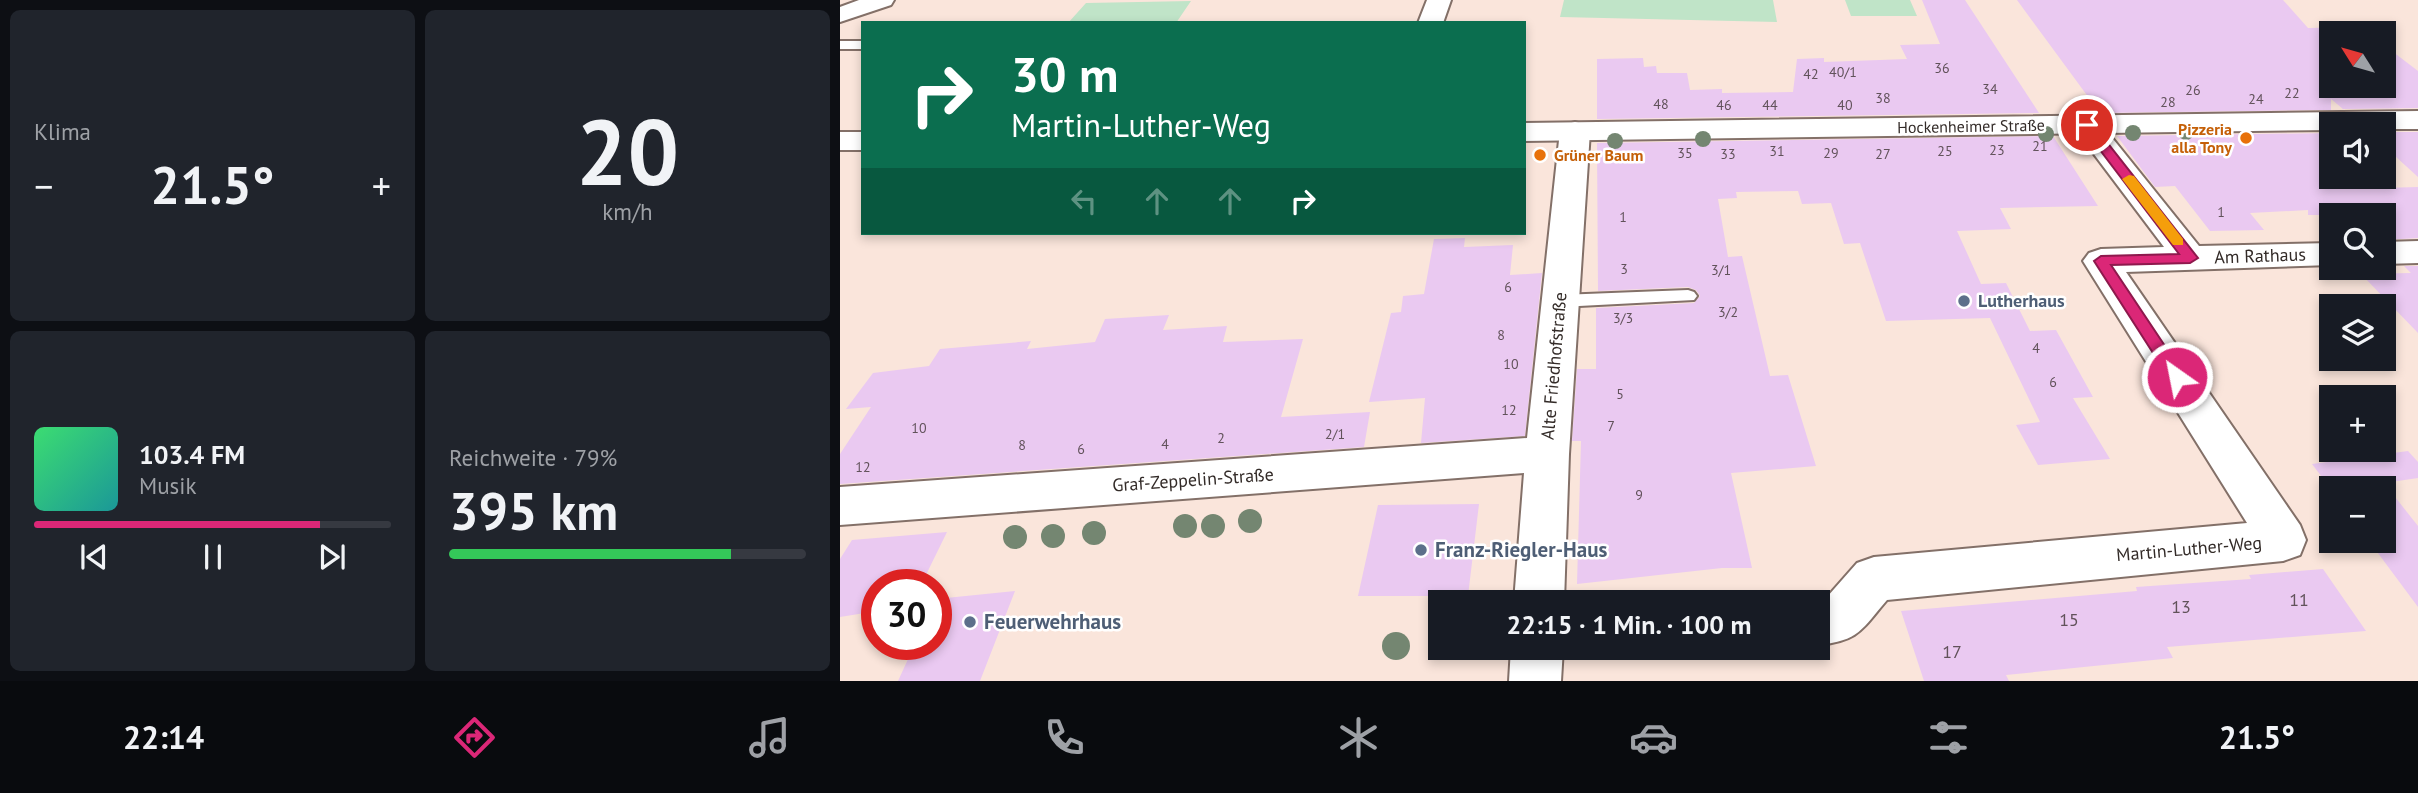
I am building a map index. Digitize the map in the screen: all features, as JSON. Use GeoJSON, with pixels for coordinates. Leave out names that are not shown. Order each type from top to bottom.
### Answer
{"type":"FeatureCollection","features":[{"type":"Feature","properties":{"kind":"street"},"geometry":{"type":"LineString","coordinates":[[840,15],[882,0]]}},
{"type":"Feature","properties":{"kind":"street"},"geometry":{"type":"LineString","coordinates":[[1431,21],[1439,0]]}},
{"type":"Feature","properties":{"kind":"street","name":"Hockenheimer Straße"},"geometry":{"type":"LineString","coordinates":[[1526,132],[2418,120]]}},
{"type":"Feature","properties":{"kind":"street","name":"Am Rathaus"},"geometry":{"type":"LineString","coordinates":[[2087,125],[2190,258],[2319,254]]}},
{"type":"Feature","properties":{"kind":"street","name":"Alte Friedhofstraße"},"geometry":{"type":"LineString","coordinates":[[1540,590],[1547,454],[1574,131]]}},
{"type":"Feature","properties":{"kind":"street"},"geometry":{"type":"LineString","coordinates":[[840,141],[861,141]]}},
{"type":"Feature","properties":{"kind":"street"},"geometry":{"type":"LineString","coordinates":[[2396,253],[2418,252]]}},
{"type":"Feature","properties":{"kind":"street","name":"Martin-Luther-Weg"},"geometry":{"type":"LineString","coordinates":[[1830,620],[1839,619],[1874,579],[2283,540],[2101,261],[2190,258]]}},
{"type":"Feature","properties":{"kind":"street","name":"Graf-Zeppelin-Straße"},"geometry":{"type":"LineString","coordinates":[[840,506],[1547,454]]}},
{"type":"Feature","properties":{"kind":"street"},"geometry":{"type":"LineString","coordinates":[[1535,681],[1536,660]]}},
{"type":"Feature","properties":{"kind":"lane"},"geometry":{"type":"LineString","coordinates":[[840,45],[861,45]]}},
{"type":"Feature","properties":{"kind":"lane"},"geometry":{"type":"LineString","coordinates":[[1560,301],[1688,296]]}},
{"type":"Feature","properties":{"kind":"green space"},"geometry":{"type":"Polygon","coordinates":[[[1564,0],[1773,0],[1777,22],[1560,17],[1564,0]]]}},
{"type":"Feature","properties":{"kind":"green space"},"geometry":{"type":"Polygon","coordinates":[[[1845,0],[1910,0],[1917,16],[1851,16],[1845,0]]]}},
{"type":"Feature","properties":{"kind":"green space"},"geometry":{"type":"Polygon","coordinates":[[[1191,1],[1177,21],[1070,21],[1086,3],[1191,1]]]}},
{"type":"Feature","properties":{"kind":"building"},"geometry":{"type":"Polygon","coordinates":[[[1922,0],[1965,0],[2039,113],[1597,119],[1597,59],[1643,58],[1644,67],[1656,66],[1657,73],[1687,73],[1690,90],[1722,89],[1722,93],[1793,92],[1797,59],[1824,58],[1824,62],[1907,59],[1900,45],[1940,44],[1922,0]]]}},
{"type":"Feature","properties":{"kind":"building"},"geometry":{"type":"Polygon","coordinates":[[[2017,0],[2283,0],[2308,28],[2319,28],[2319,98],[2396,98],[2396,54],[2418,71],[2418,108],[2343,109],[2331,99],[2331,110],[2100,113],[2017,0]]]}},
{"type":"Feature","properties":{"kind":"building"},"geometry":{"type":"Polygon","coordinates":[[[2396,132],[2418,132],[2418,177],[2396,157],[2396,132]]]}},
{"type":"Feature","properties":{"kind":"building"},"geometry":{"type":"Polygon","coordinates":[[[2319,133],[2319,189],[2418,187],[2418,238],[2396,239],[2396,203],[2319,203],[2319,215],[2308,215],[2308,210],[2250,213],[2264,230],[2210,231],[2175,186],[2155,187],[2117,136],[2319,133]]]}},
{"type":"Feature","properties":{"kind":"building"},"geometry":{"type":"Polygon","coordinates":[[[2053,136],[2098,206],[2000,208],[2011,229],[1957,231],[1981,284],[2006,283],[2030,331],[2056,330],[2093,397],[2073,398],[2110,459],[2038,465],[2016,425],[2040,422],[1990,318],[1886,321],[1860,243],[1844,244],[1831,203],[1802,204],[1798,191],[1736,192],[1737,198],[1718,199],[1728,257],[1742,256],[1770,376],[1788,375],[1816,466],[1731,473],[1752,568],[1722,568],[1577,584],[1581,441],[1572,441],[1577,369],[1596,369],[1596,308],[1694,303],[1700,296],[1696,290],[1688,287],[1598,291],[1597,143],[2053,136]]]}},
{"type":"Feature","properties":{"kind":"building"},"geometry":{"type":"Polygon","coordinates":[[[1465,238],[1464,247],[1513,245],[1510,275],[1542,273],[1525,436],[1421,443],[1425,398],[1369,402],[1391,313],[1401,312],[1403,296],[1424,294],[1434,239],[1465,238]]]}},
{"type":"Feature","properties":{"kind":"building"},"geometry":{"type":"Polygon","coordinates":[[[2404,266],[2418,266],[2418,333],[2396,310],[2396,294],[2380,294],[2367,280],[2396,280],[2396,273],[2411,273],[2404,266]]]}},
{"type":"Feature","properties":{"kind":"building"},"geometry":{"type":"Polygon","coordinates":[[[1169,315],[1163,330],[1227,326],[1223,342],[1303,339],[1281,417],[1370,412],[1364,447],[840,484],[840,454],[871,407],[846,409],[873,373],[929,366],[940,349],[1031,341],[1027,349],[1095,342],[1105,319],[1169,315]]]}},
{"type":"Feature","properties":{"kind":"building"},"geometry":{"type":"Polygon","coordinates":[[[2408,451],[2418,462],[2418,478],[2396,481],[2396,476],[2321,476],[2312,464],[2396,462],[2396,453],[2408,451]]]}},
{"type":"Feature","properties":{"kind":"building"},"geometry":{"type":"Polygon","coordinates":[[[2396,498],[2418,526],[2418,607],[2378,553],[2396,553],[2396,498]]]}},
{"type":"Feature","properties":{"kind":"building","name":"Franz-Riegler-Haus"},"geometry":{"type":"Polygon","coordinates":[[[1479,504],[1469,590],[1428,590],[1428,596],[1358,596],[1378,505],[1479,504]]]}},
{"type":"Feature","properties":{"kind":"building"},"geometry":{"type":"Polygon","coordinates":[[[947,532],[929,569],[861,569],[861,614],[840,617],[840,559],[852,540],[947,532]]]}},
{"type":"Feature","properties":{"kind":"building"},"geometry":{"type":"Polygon","coordinates":[[[2323,569],[2366,631],[2167,647],[2173,658],[2006,675],[2009,681],[1924,681],[1901,611],[2137,591],[2136,587],[2251,579],[2249,575],[2323,569]]]}},
{"type":"Feature","properties":{"kind":"building","name":"Feuerwehrhaus"},"geometry":{"type":"Polygon","coordinates":[[[1015,591],[980,681],[898,681],[908,660],[952,660],[952,597],[1015,591]]]}},
{"type":"Feature","properties":{"kind":"slow traffic"},"geometry":{"type":"LineString","coordinates":[[2129,179],[2178,242]]}},
{"type":"Feature","properties":{"kind":"place","name":"Pizzeria alla Tony"},"geometry":{"type":"Point","coordinates":[2246,138]}},
{"type":"Feature","properties":{"kind":"place","name":"Grüner Baum"},"geometry":{"type":"Point","coordinates":[1540,155]}},
{"type":"Feature","properties":{"kind":"place","name":"Lutherhaus"},"geometry":{"type":"Point","coordinates":[1964,301]}},
{"type":"Feature","properties":{"kind":"place","name":"Franz-Riegler-Haus"},"geometry":{"type":"Point","coordinates":[1421,550]}},
{"type":"Feature","properties":{"kind":"place","name":"Feuerwehrhaus"},"geometry":{"type":"Point","coordinates":[970,622]}},
{"type":"Feature","properties":{"kind":"route"},"geometry":{"type":"LineString","coordinates":[[2087,125],[2190,258],[2101,261],[2177,377]]}}]}
